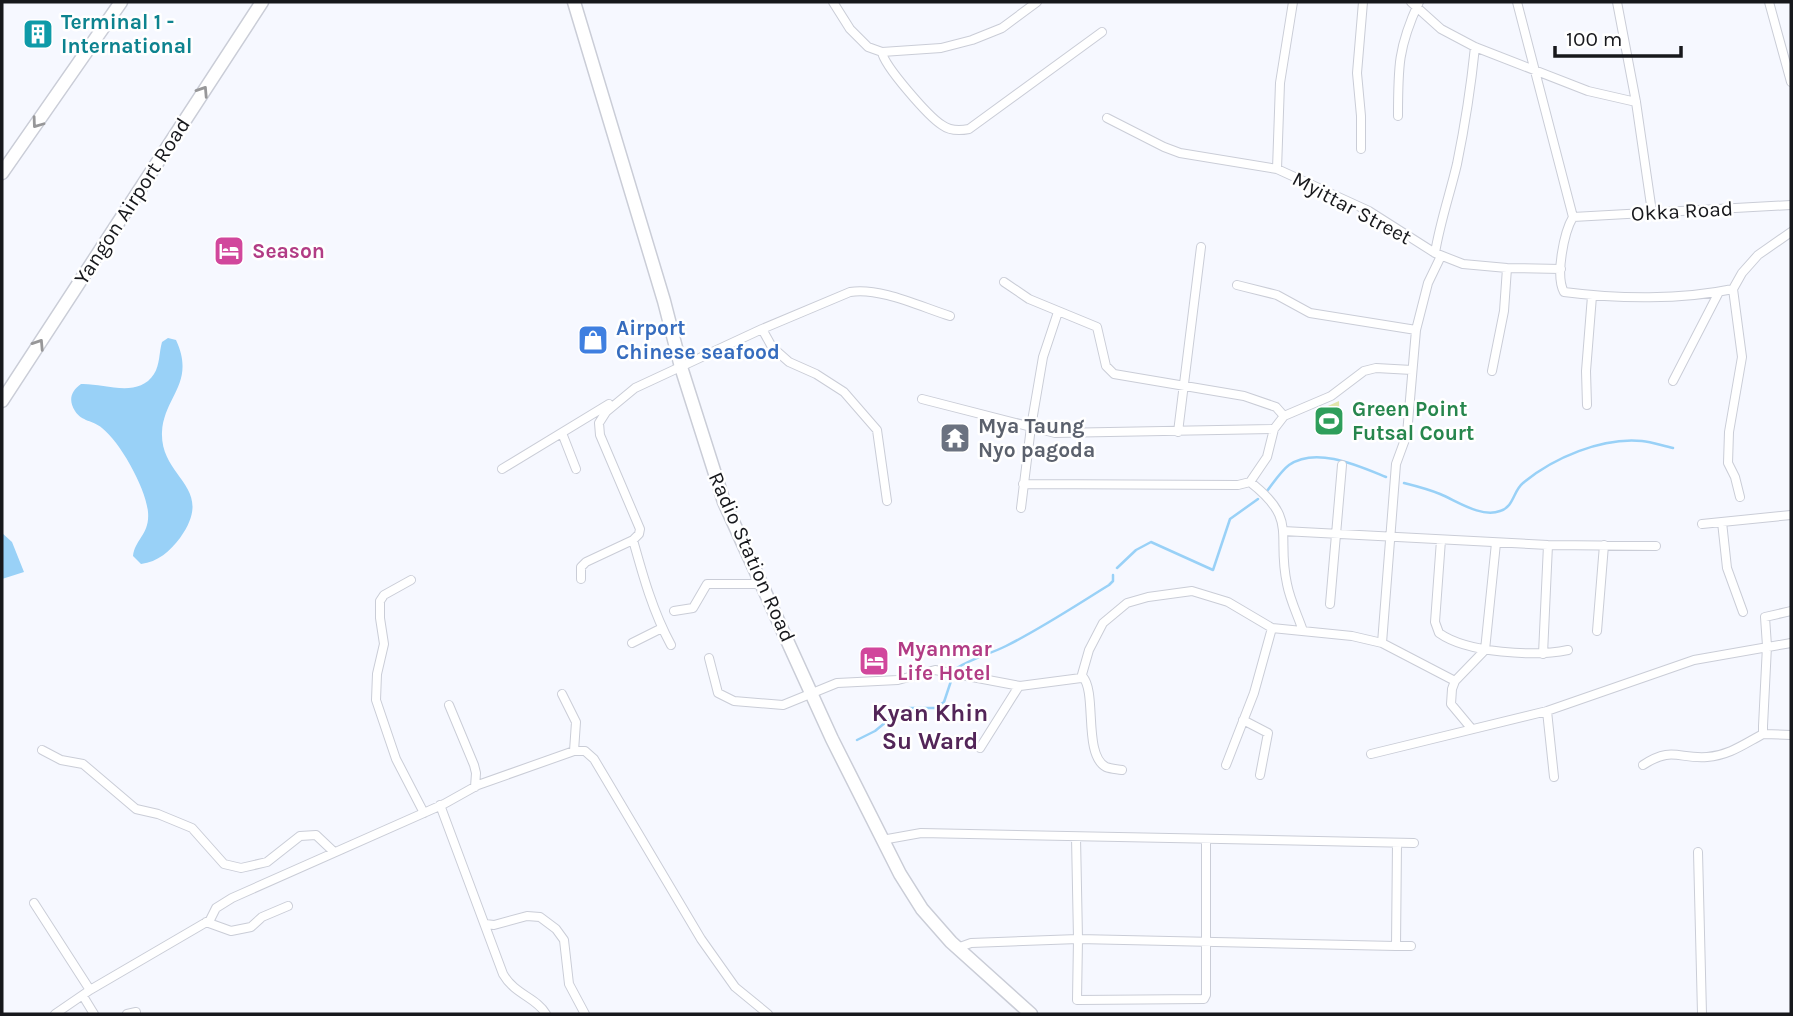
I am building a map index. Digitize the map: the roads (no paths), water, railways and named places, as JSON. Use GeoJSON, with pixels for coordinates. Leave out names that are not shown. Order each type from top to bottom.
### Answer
{"type":"FeatureCollection","features":[{"type":"Feature","properties":{"kind":"main road"},"geometry":{"type":"LineString","coordinates":[[2,173],[121,2]]}},
{"type":"Feature","properties":{"kind":"main road","name":"Yangon Airport Road"},"geometry":{"type":"LineString","coordinates":[[2,401],[262,2]]}},
{"type":"Feature","properties":{"kind":"main road","name":"Radio Station Road"},"geometry":{"type":"LineString","coordinates":[[574,2],[664,301],[681,367],[724,502],[881,840],[922,909],[957,948],[1031,1014]]}},
{"type":"Feature","properties":{"kind":"street"},"geometry":{"type":"LineString","coordinates":[[833,2],[850,29],[869,47],[881,52],[941,48],[972,40],[1002,28],[1037,2]]}},
{"type":"Feature","properties":{"kind":"street"},"geometry":{"type":"LineString","coordinates":[[1277,169],[1280,83],[1293,2]]}},
{"type":"Feature","properties":{"kind":"street"},"geometry":{"type":"LineString","coordinates":[[1361,149],[1357,73],[1363,2]]}},
{"type":"Feature","properties":{"kind":"street"},"geometry":{"type":"LineString","coordinates":[[1517,2],[1573,217],[1565,238],[1561,269],[1561,286],[1564,292],[1592,296],[1702,296],[1733,289]]}},
{"type":"Feature","properties":{"kind":"street"},"geometry":{"type":"LineString","coordinates":[[1616,2],[1636,102],[1652,212]]}},
{"type":"Feature","properties":{"kind":"street"},"geometry":{"type":"LineString","coordinates":[[1769,2],[1791,82]]}},
{"type":"Feature","properties":{"kind":"street"},"geometry":{"type":"LineString","coordinates":[[1398,116],[1398,62],[1416,4],[1441,29],[1475,47],[1588,91],[1636,102]]}},
{"type":"Feature","properties":{"kind":"street"},"geometry":{"type":"LineString","coordinates":[[881,52],[886,65],[940,124],[960,131],[969,129],[1102,32]]}},
{"type":"Feature","properties":{"kind":"street"},"geometry":{"type":"LineString","coordinates":[[1382,643],[1396,464],[1407,434],[1416,330],[1438,254],[1440,219],[1456,166],[1470,92],[1475,47]]}},
{"type":"Feature","properties":{"kind":"street","name":"Myittar Street"},"geometry":{"type":"LineString","coordinates":[[1107,118],[1180,153],[1277,169],[1369,211],[1438,254],[1463,264],[1561,269]]}},
{"type":"Feature","properties":{"kind":"street","name":"Okka Road"},"geometry":{"type":"LineString","coordinates":[[1573,217],[1791,205]]}},
{"type":"Feature","properties":{"kind":"street"},"geometry":{"type":"LineString","coordinates":[[1740,497],[1728,463],[1729,432],[1742,357],[1733,289],[1742,273],[1758,255],[1791,232]]}},
{"type":"Feature","properties":{"kind":"street"},"geometry":{"type":"LineString","coordinates":[[1178,432],[1201,247]]}},
{"type":"Feature","properties":{"kind":"street"},"geometry":{"type":"LineString","coordinates":[[1492,371],[1504,311],[1507,268]]}},
{"type":"Feature","properties":{"kind":"street"},"geometry":{"type":"LineString","coordinates":[[1004,282],[1029,299],[1097,327],[1107,366],[1114,374],[1244,396],[1276,407],[1284,416]]}},
{"type":"Feature","properties":{"kind":"street"},"geometry":{"type":"LineString","coordinates":[[1237,285],[1277,295],[1310,313],[1416,330]]}},
{"type":"Feature","properties":{"kind":"street"},"geometry":{"type":"LineString","coordinates":[[502,469],[635,388],[850,292],[863,290],[950,316]]}},
{"type":"Feature","properties":{"kind":"street"},"geometry":{"type":"LineString","coordinates":[[1673,380],[1719,292]]}},
{"type":"Feature","properties":{"kind":"street"},"geometry":{"type":"LineString","coordinates":[[1587,405],[1586,371],[1592,296]]}},
{"type":"Feature","properties":{"kind":"street"},"geometry":{"type":"LineString","coordinates":[[1021,508],[1043,357],[1058,312]]}},
{"type":"Feature","properties":{"kind":"street"},"geometry":{"type":"LineString","coordinates":[[762,329],[772,346],[789,362],[816,374],[844,392],[877,430],[887,501]]}},
{"type":"Feature","properties":{"kind":"street"},"geometry":{"type":"LineString","coordinates":[[1023,484],[1238,485],[1250,482],[1267,457],[1274,429],[1284,416],[1331,396],[1364,371],[1376,368],[1412,370]]}},
{"type":"Feature","properties":{"kind":"street"},"geometry":{"type":"LineString","coordinates":[[581,579],[581,567],[586,562],[633,540],[639,534],[640,529],[600,435],[599,423],[606,412],[624,396]]}},
{"type":"Feature","properties":{"kind":"street"},"geometry":{"type":"LineString","coordinates":[[922,399],[1055,433],[1274,429]]}},
{"type":"Feature","properties":{"kind":"street"},"geometry":{"type":"LineString","coordinates":[[562,433],[576,469]]}},
{"type":"Feature","properties":{"kind":"street"},"geometry":{"type":"LineString","coordinates":[[1330,604],[1342,465]]}},
{"type":"Feature","properties":{"kind":"street"},"geometry":{"type":"LineString","coordinates":[[1250,482],[1270,498],[1281,515],[1287,584],[1303,631]]}},
{"type":"Feature","properties":{"kind":"street"},"geometry":{"type":"LineString","coordinates":[[1702,524],[1791,515]]}},
{"type":"Feature","properties":{"kind":"street"},"geometry":{"type":"LineString","coordinates":[[1722,522],[1727,568],[1743,612]]}},
{"type":"Feature","properties":{"kind":"street"},"geometry":{"type":"LineString","coordinates":[[1283,531],[1496,543],[1657,546]]}},
{"type":"Feature","properties":{"kind":"street"},"geometry":{"type":"LineString","coordinates":[[633,540],[644,581],[671,645]]}},
{"type":"Feature","properties":{"kind":"street"},"geometry":{"type":"LineString","coordinates":[[1441,540],[1436,630],[1444,637],[1485,650],[1543,654],[1568,650]]}},
{"type":"Feature","properties":{"kind":"street"},"geometry":{"type":"LineString","coordinates":[[1471,728],[1451,704],[1452,689],[1455,681],[1485,650],[1496,543]]}},
{"type":"Feature","properties":{"kind":"street"},"geometry":{"type":"LineString","coordinates":[[1543,654],[1548,545]]}},
{"type":"Feature","properties":{"kind":"street"},"geometry":{"type":"LineString","coordinates":[[1597,631],[1604,545]]}},
{"type":"Feature","properties":{"kind":"street"},"geometry":{"type":"LineString","coordinates":[[411,580],[384,595],[380,601],[384,644],[377,674],[376,700],[396,759],[424,813]]}},
{"type":"Feature","properties":{"kind":"street"},"geometry":{"type":"LineString","coordinates":[[674,611],[692,608],[707,584],[762,584]]}},
{"type":"Feature","properties":{"kind":"street"},"geometry":{"type":"LineString","coordinates":[[1122,770],[1108,768],[1099,759],[1091,730],[1087,684],[1083,677],[1089,650],[1103,623],[1127,603],[1148,597],[1192,591],[1228,602],[1272,628],[1352,636],[1382,643],[1455,681]]}},
{"type":"Feature","properties":{"kind":"street"},"geometry":{"type":"LineString","coordinates":[[1763,734],[1767,646],[1765,617],[1791,611]]}},
{"type":"Feature","properties":{"kind":"street"},"geometry":{"type":"LineString","coordinates":[[632,643],[662,628]]}},
{"type":"Feature","properties":{"kind":"street"},"geometry":{"type":"LineString","coordinates":[[1226,765],[1254,693],[1272,628]]}},
{"type":"Feature","properties":{"kind":"street"},"geometry":{"type":"LineString","coordinates":[[1371,754],[1547,711],[1694,660],[1791,643]]}},
{"type":"Feature","properties":{"kind":"street"},"geometry":{"type":"LineString","coordinates":[[709,658],[719,693],[734,701],[783,705],[837,683],[898,680],[934,670],[1019,686],[1083,677]]}},
{"type":"Feature","properties":{"kind":"street"},"geometry":{"type":"LineString","coordinates":[[980,747],[1019,686]]}},
{"type":"Feature","properties":{"kind":"street"},"geometry":{"type":"LineString","coordinates":[[562,694],[576,722],[574,751]]}},
{"type":"Feature","properties":{"kind":"street"},"geometry":{"type":"LineString","coordinates":[[449,705],[474,765],[475,787]]}},
{"type":"Feature","properties":{"kind":"street"},"geometry":{"type":"LineString","coordinates":[[1547,711],[1554,777]]}},
{"type":"Feature","properties":{"kind":"street"},"geometry":{"type":"LineString","coordinates":[[1243,720],[1268,733],[1260,775]]}},
{"type":"Feature","properties":{"kind":"street"},"geometry":{"type":"LineString","coordinates":[[1643,765],[1661,754],[1707,757],[1726,754],[1763,734],[1791,736]]}},
{"type":"Feature","properties":{"kind":"street"},"geometry":{"type":"LineString","coordinates":[[42,750],[61,760],[83,764],[135,809],[158,814],[192,828],[224,864],[241,868],[267,862],[300,836],[316,835],[334,852]]}},
{"type":"Feature","properties":{"kind":"street"},"geometry":{"type":"LineString","coordinates":[[55,1014],[210,920],[216,908],[232,898],[424,813],[475,787],[530,765],[574,751],[585,751],[594,759],[701,939],[735,987],[768,1014]]}},
{"type":"Feature","properties":{"kind":"street"},"geometry":{"type":"LineString","coordinates":[[440,805],[506,981],[512,988],[537,1003],[547,1014]]}},
{"type":"Feature","properties":{"kind":"street"},"geometry":{"type":"LineString","coordinates":[[881,840],[922,834],[1414,843]]}},
{"type":"Feature","properties":{"kind":"street"},"geometry":{"type":"LineString","coordinates":[[1076,837],[1077,1000],[1204,999],[1206,839]]}},
{"type":"Feature","properties":{"kind":"street"},"geometry":{"type":"LineString","coordinates":[[1396,843],[1396,946]]}},
{"type":"Feature","properties":{"kind":"street"},"geometry":{"type":"LineString","coordinates":[[1698,852],[1702,1014]]}},
{"type":"Feature","properties":{"kind":"street"},"geometry":{"type":"LineString","coordinates":[[34,904],[86,993],[94,1014]]}},
{"type":"Feature","properties":{"kind":"street"},"geometry":{"type":"LineString","coordinates":[[206,922],[231,931],[251,928],[262,917],[288,906]]}},
{"type":"Feature","properties":{"kind":"street"},"geometry":{"type":"LineString","coordinates":[[485,924],[494,925],[527,916],[540,917],[556,929],[566,948],[569,984],[585,1014]]}},
{"type":"Feature","properties":{"kind":"street"},"geometry":{"type":"LineString","coordinates":[[957,948],[971,943],[1078,939],[1411,946]]}},
{"type":"Feature","properties":{"kind":"water"},"geometry":{"type":"Polygon","coordinates":[[[168,338],[176,340],[183,367],[181,379],[164,419],[164,448],[190,494],[193,506],[190,520],[176,543],[158,558],[141,564],[133,556],[148,520],[142,491],[131,466],[116,444],[102,428],[78,415],[71,399],[81,384],[130,388],[147,382],[156,370],[162,342],[168,338]]]}},
{"type":"Feature","properties":{"kind":"water"},"geometry":{"type":"Polygon","coordinates":[[[2,533],[12,542],[24,572],[2,579],[2,533]]]}},
{"type":"Feature","properties":{"kind":"waterway"},"geometry":{"type":"LineString","coordinates":[[1404,483],[1436,492],[1477,511],[1493,513],[1505,509],[1520,486],[1535,474],[1579,451],[1611,442],[1627,441],[1673,448]]}},
{"type":"Feature","properties":{"kind":"waterway"},"geometry":{"type":"LineString","coordinates":[[1267,491],[1289,465],[1312,457],[1338,460],[1386,477]]}},
{"type":"Feature","properties":{"kind":"waterway"},"geometry":{"type":"LineString","coordinates":[[1117,568],[1136,550],[1151,542],[1213,570],[1230,519],[1258,499]]}},
{"type":"Feature","properties":{"kind":"waterway"},"geometry":{"type":"LineString","coordinates":[[957,668],[1006,646],[1045,624],[1109,585],[1113,581],[1113,575]]}},
{"type":"Feature","properties":{"kind":"waterway"},"geometry":{"type":"LineString","coordinates":[[857,740],[909,708],[935,708],[944,702],[952,678]]}},
{"type":"Feature","properties":{"kind":"place","name":"Terminal 1 - International"},"geometry":{"type":"Point","coordinates":[38,34]}},
{"type":"Feature","properties":{"kind":"place","name":"Season"},"geometry":{"type":"Point","coordinates":[229,251]}},
{"type":"Feature","properties":{"kind":"place","name":"Airport Chinese seafood"},"geometry":{"type":"Point","coordinates":[593,340]}},
{"type":"Feature","properties":{"kind":"place","name":"Green Point Futsal Court"},"geometry":{"type":"Point","coordinates":[1329,421]}},
{"type":"Feature","properties":{"kind":"place","name":"Mya Taung Nyo pagoda"},"geometry":{"type":"Point","coordinates":[955,438]}},
{"type":"Feature","properties":{"kind":"place","name":"Myanmar Life Hotel"},"geometry":{"type":"Point","coordinates":[874,661]}},
{"type":"Feature","properties":{"kind":"district","name":"Kyan Khin Su Ward"},"geometry":{"type":"Point","coordinates":[930,727]}}]}
